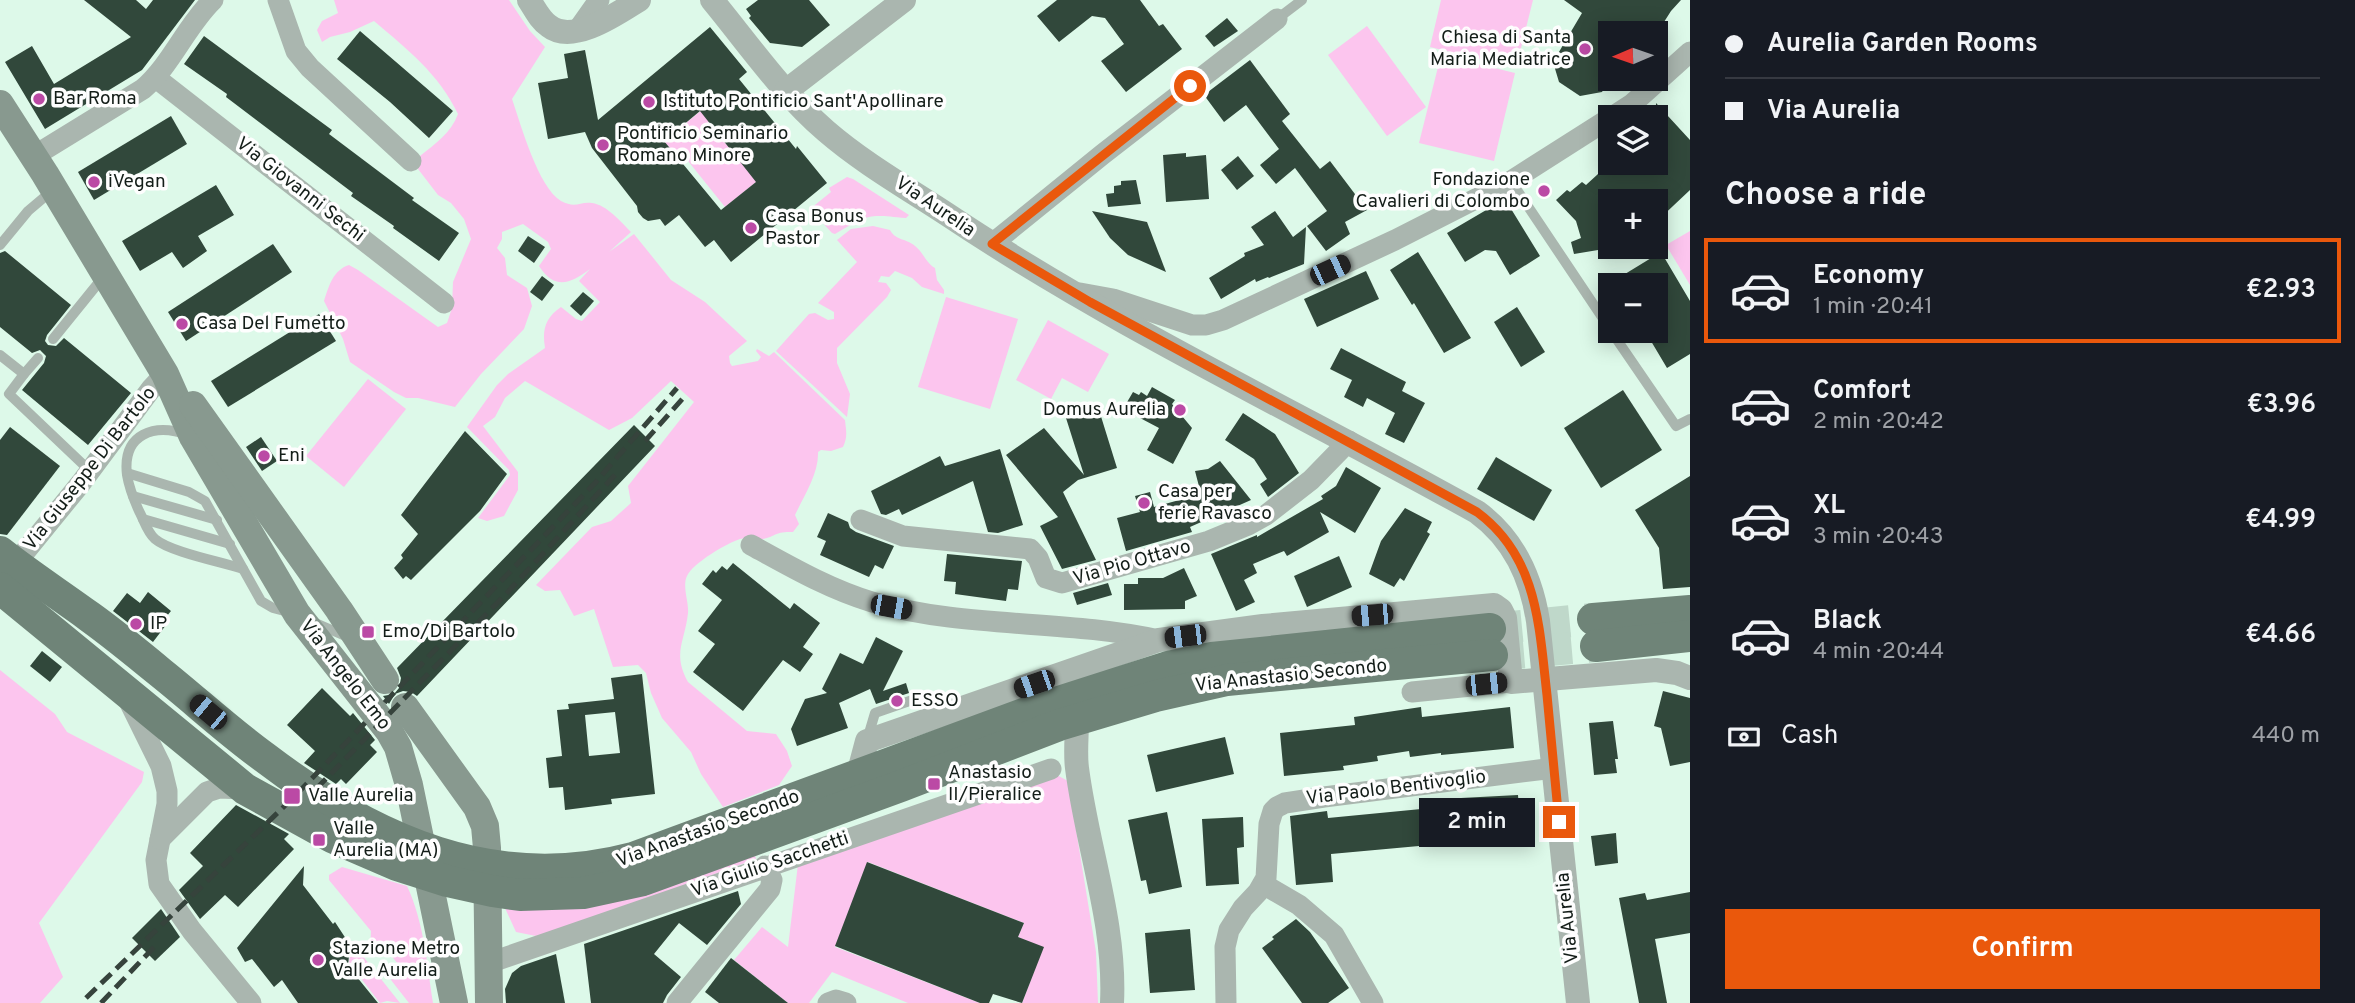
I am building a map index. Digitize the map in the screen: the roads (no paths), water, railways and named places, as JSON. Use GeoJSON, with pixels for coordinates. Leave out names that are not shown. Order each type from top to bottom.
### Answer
{"type":"FeatureCollection","features":[{"type":"Feature","properties":{"kind":"main road","name":"Via Angelo Emo"},"geometry":{"type":"LineString","coordinates":[[0,104],[54,188],[165,374],[194,437],[296,614],[389,731],[398,747],[417,822],[454,1003]]}},
{"type":"Feature","properties":{"kind":"main road","name":"Via Angelo Emo"},"geometry":{"type":"LineString","coordinates":[[165,374],[205,421],[473,801],[484,822],[487,848],[489,1003]]}},
{"type":"Feature","properties":{"kind":"main road","name":"Via Anastasio Secondo"},"geometry":{"type":"LineString","coordinates":[[5,568],[123,689],[246,789],[332,837],[398,852],[438,853],[496,867],[527,870],[560,871],[611,864],[705,844],[901,786],[1077,720],[1214,682],[1491,642],[1188,662],[1082,693],[979,712],[858,775],[705,844]]}},
{"type":"Feature","properties":{"kind":"main road","name":"Via Anastasio Secondo"},"geometry":{"type":"LineString","coordinates":[[5,568],[92,618],[277,767],[398,852]]}},
{"type":"Feature","properties":{"kind":"main road"},"geometry":{"type":"LineString","coordinates":[[1690,611],[1594,632],[1690,636]]}},
{"type":"Feature","properties":{"kind":"street"},"geometry":{"type":"LineString","coordinates":[[34,156],[143,89],[156,78],[212,0]]}},
{"type":"Feature","properties":{"kind":"street"},"geometry":{"type":"LineString","coordinates":[[278,0],[296,51],[310,68],[411,161]]}},
{"type":"Feature","properties":{"kind":"street"},"geometry":{"type":"LineString","coordinates":[[529,0],[548,26],[560,31],[576,31],[596,25],[639,0]]}},
{"type":"Feature","properties":{"kind":"street"},"geometry":{"type":"LineString","coordinates":[[576,31],[599,0]]}},
{"type":"Feature","properties":{"kind":"street","name":"Via Aurelia"},"geometry":{"type":"LineString","coordinates":[[712,0],[786,91],[818,124],[844,145],[992,244],[1071,292],[1477,512],[1500,531],[1520,562],[1533,597],[1538,621],[1578,1003]]}},
{"type":"Feature","properties":{"kind":"street"},"geometry":{"type":"LineString","coordinates":[[786,91],[904,0]]}},
{"type":"Feature","properties":{"kind":"street"},"geometry":{"type":"LineString","coordinates":[[992,244],[1277,19]]}},
{"type":"Feature","properties":{"kind":"street"},"geometry":{"type":"LineString","coordinates":[[1630,105],[1690,52]]}},
{"type":"Feature","properties":{"kind":"street","name":"Via Giovanni Sechi"},"geometry":{"type":"LineString","coordinates":[[156,78],[444,303]]}},
{"type":"Feature","properties":{"kind":"street"},"geometry":{"type":"LineString","coordinates":[[1071,292],[1113,299],[1198,326],[1212,324],[1395,240],[1511,181],[1598,126]]}},
{"type":"Feature","properties":{"kind":"street","name":"Via Giuseppe Di Bartolo"},"geometry":{"type":"LineString","coordinates":[[5,568],[90,471],[165,374]]}},
{"type":"Feature","properties":{"kind":"street","name":"Via Pio Ottavo"},"geometry":{"type":"LineString","coordinates":[[861,520],[903,536],[1030,549],[1038,558],[1046,578],[1062,583],[1195,545],[1248,525],[1266,515],[1311,480],[1349,441]]}},
{"type":"Feature","properties":{"kind":"street"},"geometry":{"type":"LineString","coordinates":[[751,545],[836,589],[891,607],[994,621],[1121,631],[1159,639]]}},
{"type":"Feature","properties":{"kind":"street"},"geometry":{"type":"LineString","coordinates":[[858,775],[867,741],[979,712],[1159,639],[1263,626],[1490,605],[1498,607],[1505,618],[1511,681]]}},
{"type":"Feature","properties":{"kind":"street"},"geometry":{"type":"LineString","coordinates":[[1412,692],[1656,670],[1690,678]]}},
{"type":"Feature","properties":{"kind":"street"},"geometry":{"type":"LineString","coordinates":[[123,689],[165,779],[167,804],[156,867],[162,888],[192,931],[251,1003]]}},
{"type":"Feature","properties":{"kind":"street"},"geometry":{"type":"LineString","coordinates":[[1077,720],[1077,767],[1108,932],[1112,1003]]}},
{"type":"Feature","properties":{"kind":"street"},"geometry":{"type":"LineString","coordinates":[[1043,732],[1077,767]]}},
{"type":"Feature","properties":{"kind":"street","name":"Via Paolo Bentivoglio"},"geometry":{"type":"LineString","coordinates":[[1263,884],[1267,870],[1269,824],[1273,811],[1280,804],[1554,768]]}},
{"type":"Feature","properties":{"kind":"street","name":"Via Giulio Sacchetti"},"geometry":{"type":"LineString","coordinates":[[489,963],[1051,769]]}},
{"type":"Feature","properties":{"kind":"street"},"geometry":{"type":"LineString","coordinates":[[160,839],[207,792],[219,788],[246,789]]}},
{"type":"Feature","properties":{"kind":"street"},"geometry":{"type":"LineString","coordinates":[[677,1003],[770,889],[772,880],[765,866]]}},
{"type":"Feature","properties":{"kind":"street"},"geometry":{"type":"LineString","coordinates":[[1226,1003],[1225,947],[1229,930],[1263,884],[1299,905],[1334,935],[1373,1003]]}},
{"type":"Feature","properties":{"kind":"lane"},"geometry":{"type":"LineString","coordinates":[[1277,19],[1302,0]]}},
{"type":"Feature","properties":{"kind":"lane"},"geometry":{"type":"LineString","coordinates":[[1511,181],[1598,311]]}},
{"type":"Feature","properties":{"kind":"lane"},"geometry":{"type":"LineString","coordinates":[[0,244],[28,211],[54,188]]}},
{"type":"Feature","properties":{"kind":"lane"},"geometry":{"type":"LineString","coordinates":[[53,339],[106,274]]}},
{"type":"Feature","properties":{"kind":"lane"},"geometry":{"type":"LineString","coordinates":[[1620,343],[1676,426],[1690,419]]}},
{"type":"Feature","properties":{"kind":"lane"},"geometry":{"type":"LineString","coordinates":[[0,355],[24,374]]}},
{"type":"Feature","properties":{"kind":"lane"},"geometry":{"type":"LineString","coordinates":[[38,358],[9,394],[90,471]]}},
{"type":"Feature","properties":{"kind":"lane"},"geometry":{"type":"LineString","coordinates":[[194,437],[163,428],[145,433],[134,442],[127,473],[133,496],[151,534],[162,544],[243,569]]}},
{"type":"Feature","properties":{"kind":"lane"},"geometry":{"type":"LineString","coordinates":[[127,473],[193,494],[205,501],[259,598],[265,604],[360,641]]}},
{"type":"Feature","properties":{"kind":"lane"},"geometry":{"type":"LineString","coordinates":[[133,496],[217,520]]}},
{"type":"Feature","properties":{"kind":"lane"},"geometry":{"type":"LineString","coordinates":[[143,519],[230,544]]}},
{"type":"Feature","properties":{"kind":"tunnel"},"geometry":{"type":"LineString","coordinates":[[1490,629],[1593,619]]}},
{"type":"Feature","properties":{"kind":"tunnel"},"geometry":{"type":"LineString","coordinates":[[1492,655],[1596,646]]}},
{"type":"Feature","properties":{"kind":"railway"},"geometry":{"type":"LineString","coordinates":[[86,998],[295,796],[595,483],[677,388]]}},
{"type":"Feature","properties":{"kind":"railway"},"geometry":{"type":"LineString","coordinates":[[645,441],[685,396]]}},
{"type":"Feature","properties":{"kind":"railway"},"geometry":{"type":"LineString","coordinates":[[316,789],[506,594],[615,475]]}},
{"type":"Feature","properties":{"kind":"railway"},"geometry":{"type":"LineString","coordinates":[[101,1003],[158,943]]}},
{"type":"Feature","properties":{"kind":"place","name":"Chiesa di Santa Maria Mediatrice"},"geometry":{"type":"Point","coordinates":[1585,49]}},
{"type":"Feature","properties":{"kind":"place","name":"Bar Roma"},"geometry":{"type":"Point","coordinates":[39,99]}},
{"type":"Feature","properties":{"kind":"place","name":"Istituto Pontificio Sant'Apollinare"},"geometry":{"type":"Point","coordinates":[649,102]}},
{"type":"Feature","properties":{"kind":"place","name":"Pontificio Seminario Romano Minore"},"geometry":{"type":"Point","coordinates":[603,145]}},
{"type":"Feature","properties":{"kind":"place","name":"iVegan"},"geometry":{"type":"Point","coordinates":[94,182]}},
{"type":"Feature","properties":{"kind":"place","name":"Fondazione Cavalieri di Colombo"},"geometry":{"type":"Point","coordinates":[1544,191]}},
{"type":"Feature","properties":{"kind":"place","name":"Casa Bonus Pastor"},"geometry":{"type":"Point","coordinates":[751,228]}},
{"type":"Feature","properties":{"kind":"place","name":"Casa Del Fumetto"},"geometry":{"type":"Point","coordinates":[182,324]}},
{"type":"Feature","properties":{"kind":"place","name":"Domus Aurelia"},"geometry":{"type":"Point","coordinates":[1180,410]}},
{"type":"Feature","properties":{"kind":"place","name":"Eni"},"geometry":{"type":"Point","coordinates":[264,456]}},
{"type":"Feature","properties":{"kind":"place","name":"Casa per ferie Ravasco"},"geometry":{"type":"Point","coordinates":[1144,503]}},
{"type":"Feature","properties":{"kind":"place","name":"IP"},"geometry":{"type":"Point","coordinates":[136,624]}},
{"type":"Feature","properties":{"kind":"place","name":"Emo/Di Bartolo"},"geometry":{"type":"Point","coordinates":[368,632]}},
{"type":"Feature","properties":{"kind":"place","name":"ESSO"},"geometry":{"type":"Point","coordinates":[897,701]}},
{"type":"Feature","properties":{"kind":"place","name":"Anastasio II/Pieralice"},"geometry":{"type":"Point","coordinates":[934,784]}},
{"type":"Feature","properties":{"kind":"place","name":"Valle Aurelia"},"geometry":{"type":"Point","coordinates":[292,796]}},
{"type":"Feature","properties":{"kind":"place","name":"Valle Aurelia (MA)"},"geometry":{"type":"Point","coordinates":[319,840]}},
{"type":"Feature","properties":{"kind":"place","name":"Stazione Metro Valle Aurelia"},"geometry":{"type":"Point","coordinates":[318,960]}}]}
